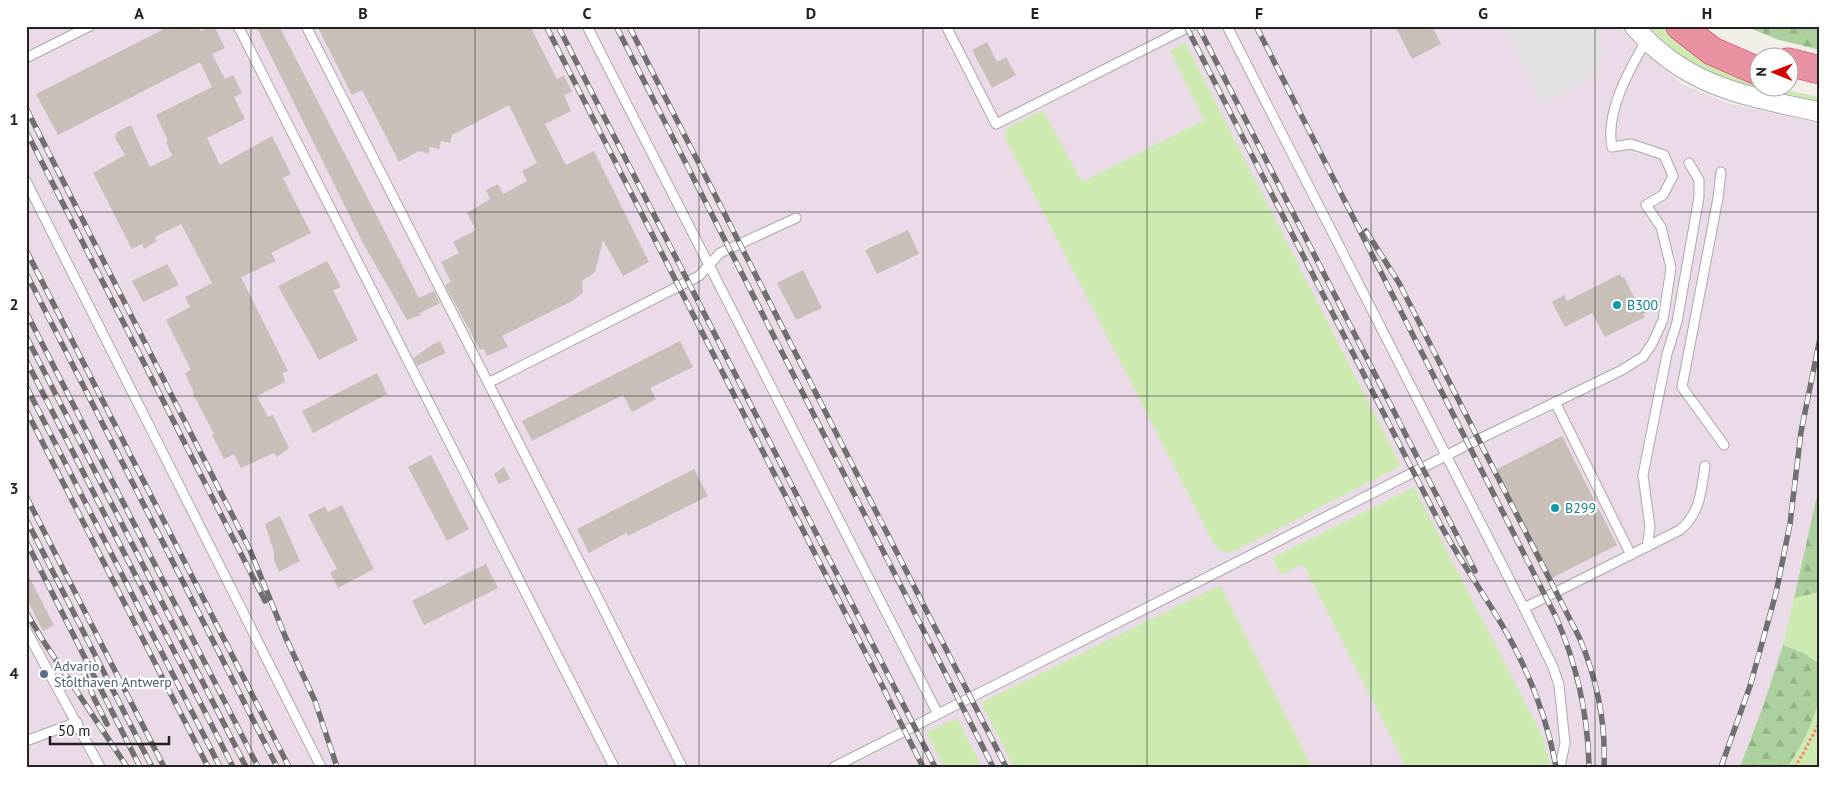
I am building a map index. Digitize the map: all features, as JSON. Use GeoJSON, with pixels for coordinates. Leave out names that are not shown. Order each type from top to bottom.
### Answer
{"type":"FeatureCollection","features":[{"type":"Feature","properties":{"kind":"highway"},"geometry":{"type":"LineString","coordinates":[[1680,26],[1712,51],[1748,67]]}},
{"type":"Feature","properties":{"kind":"highway"},"geometry":{"type":"LineString","coordinates":[[1708,26],[1748,49]]}},
{"type":"Feature","properties":{"kind":"highway"},"geometry":{"type":"LineString","coordinates":[[1798,64],[1820,70]]}},
{"type":"Feature","properties":{"kind":"highway"},"geometry":{"type":"LineString","coordinates":[[1798,82],[1820,88]]}},
{"type":"Feature","properties":{"kind":"street"},"geometry":{"type":"LineString","coordinates":[[1634,26],[1646,41],[1680,68],[1706,81],[1736,93],[1820,112]]}},
{"type":"Feature","properties":{"kind":"lane"},"geometry":{"type":"LineString","coordinates":[[26,58],[90,26]]}},
{"type":"Feature","properties":{"kind":"lane"},"geometry":{"type":"LineString","coordinates":[[238,26],[614,767]]}},
{"type":"Feature","properties":{"kind":"lane"},"geometry":{"type":"LineString","coordinates":[[306,26],[682,767]]}},
{"type":"Feature","properties":{"kind":"lane"},"geometry":{"type":"LineString","coordinates":[[587,26],[938,714]]}},
{"type":"Feature","properties":{"kind":"lane"},"geometry":{"type":"LineString","coordinates":[[946,26],[996,124],[1191,26]]}},
{"type":"Feature","properties":{"kind":"lane"},"geometry":{"type":"LineString","coordinates":[[1227,26],[1556,674],[1565,743],[1560,767]]}},
{"type":"Feature","properties":{"kind":"lane"},"geometry":{"type":"LineString","coordinates":[[834,767],[1447,456],[1620,371],[1643,357],[1652,344],[1663,320],[1671,268],[1661,227],[1646,205],[1663,195],[1673,176],[1664,155],[1631,144],[1612,146],[1610,134],[1613,115],[1624,85],[1646,41]]}},
{"type":"Feature","properties":{"kind":"lane"},"geometry":{"type":"LineString","coordinates":[[1647,547],[1650,527],[1643,475],[1667,354],[1677,322],[1698,197],[1699,180],[1688,164]]}},
{"type":"Feature","properties":{"kind":"lane"},"geometry":{"type":"LineString","coordinates":[[1721,172],[1718,198],[1682,387],[1724,445]]}},
{"type":"Feature","properties":{"kind":"lane"},"geometry":{"type":"LineString","coordinates":[[26,182],[321,767]]}},
{"type":"Feature","properties":{"kind":"lane"},"geometry":{"type":"LineString","coordinates":[[488,382],[699,276],[720,253],[796,218]]}},
{"type":"Feature","properties":{"kind":"lane"},"geometry":{"type":"LineString","coordinates":[[1555,402],[1631,554]]}},
{"type":"Feature","properties":{"kind":"lane"},"geometry":{"type":"LineString","coordinates":[[1524,608],[1680,530],[1690,522],[1696,512],[1705,466]]}},
{"type":"Feature","properties":{"kind":"lane"},"geometry":{"type":"LineString","coordinates":[[26,630],[100,767]]}},
{"type":"Feature","properties":{"kind":"lane"},"geometry":{"type":"LineString","coordinates":[[26,741],[77,722]]}},
{"type":"Feature","properties":{"kind":"path"},"geometry":{"type":"LineString","coordinates":[[1795,767],[1820,721]]}},
{"type":"Feature","properties":{"kind":"shaded area"},"geometry":{"type":"Polygon","coordinates":[[[26,26],[1619,26],[1641,50],[1682,84],[1730,104],[1820,123],[1820,482],[1783,645],[1740,767],[26,767],[26,26]]]}},
{"type":"Feature","properties":{"kind":"shaded area"},"geometry":{"type":"Polygon","coordinates":[[[1504,26],[1595,26],[1606,55],[1597,60],[1602,74],[1542,104],[1504,26]]]}},
{"type":"Feature","properties":{"kind":"green space"},"geometry":{"type":"Polygon","coordinates":[[[1648,26],[1665,26],[1673,34],[1748,76],[1748,85],[1703,68],[1672,48],[1648,26]]]}},
{"type":"Feature","properties":{"kind":"green space"},"geometry":{"type":"Polygon","coordinates":[[[1745,26],[1820,26],[1820,50],[1776,39],[1745,26]]]}},
{"type":"Feature","properties":{"kind":"green space"},"geometry":{"type":"Polygon","coordinates":[[[1185,42],[1401,466],[1230,553],[1222,552],[1214,544],[1005,138],[1006,131],[1011,126],[1043,110],[1082,182],[1204,120],[1170,51],[1185,42]]]}},
{"type":"Feature","properties":{"kind":"green space"},"geometry":{"type":"Polygon","coordinates":[[[1798,92],[1820,97],[1820,101],[1798,97],[1798,92]]]}},
{"type":"Feature","properties":{"kind":"green space"},"geometry":{"type":"Polygon","coordinates":[[[1820,482],[1820,592],[1794,598],[1820,482]]]}},
{"type":"Feature","properties":{"kind":"green space"},"geometry":{"type":"Polygon","coordinates":[[[1414,487],[1542,735],[1550,763],[1548,767],[1406,767],[1303,564],[1281,575],[1272,558],[1414,487]]]}},
{"type":"Feature","properties":{"kind":"green space"},"geometry":{"type":"Polygon","coordinates":[[[1220,585],[1312,767],[1014,767],[981,703],[1220,585]]]}},
{"type":"Feature","properties":{"kind":"green space"},"geometry":{"type":"Polygon","coordinates":[[[1820,592],[1820,681],[1818,663],[1804,653],[1783,645],[1794,598],[1820,592]]]}},
{"type":"Feature","properties":{"kind":"green space"},"geometry":{"type":"Polygon","coordinates":[[[1783,645],[1804,653],[1818,663],[1820,691],[1816,710],[1798,751],[1787,767],[1740,767],[1762,709],[1783,645]]]}},
{"type":"Feature","properties":{"kind":"green space"},"geometry":{"type":"Polygon","coordinates":[[[1820,693],[1820,767],[1787,767],[1803,741],[1820,693]]]}},
{"type":"Feature","properties":{"kind":"green space"},"geometry":{"type":"Polygon","coordinates":[[[957,718],[982,767],[944,767],[926,732],[957,718]]]}},
{"type":"Feature","properties":{"kind":"building"},"geometry":{"type":"Polygon","coordinates":[[[170,26],[198,26],[201,31],[214,26],[225,48],[212,54],[225,79],[233,75],[242,93],[234,97],[245,119],[207,138],[220,165],[272,136],[291,174],[283,178],[311,233],[271,253],[276,261],[241,277],[288,371],[283,373],[285,382],[257,396],[268,417],[273,415],[289,448],[277,457],[274,453],[241,468],[234,454],[224,459],[185,373],[191,370],[166,320],[190,307],[185,297],[212,283],[181,224],[155,237],[157,241],[144,249],[142,244],[132,249],[93,173],[125,155],[115,138],[117,132],[131,125],[150,167],[172,156],[166,142],[168,141],[156,115],[212,87],[200,62],[58,135],[36,94],[170,26]]]}},
{"type":"Feature","properties":{"kind":"building"},"geometry":{"type":"Polygon","coordinates":[[[256,26],[279,26],[419,298],[434,291],[440,303],[420,313],[421,315],[407,320],[363,243],[256,26]]]}},
{"type":"Feature","properties":{"kind":"building"},"geometry":{"type":"Polygon","coordinates":[[[317,26],[530,26],[557,79],[564,76],[572,92],[564,95],[571,111],[545,124],[566,165],[594,151],[649,262],[623,276],[603,240],[595,272],[582,281],[583,292],[580,295],[572,301],[502,336],[508,347],[487,356],[484,349],[480,350],[445,285],[451,282],[441,262],[459,253],[453,242],[476,230],[467,213],[490,199],[486,190],[498,184],[503,194],[527,181],[522,171],[537,163],[509,105],[452,135],[450,143],[441,141],[439,149],[430,147],[429,154],[419,151],[399,162],[362,90],[352,95],[317,26]]]}},
{"type":"Feature","properties":{"kind":"building"},"geometry":{"type":"Polygon","coordinates":[[[1395,26],[1432,26],[1441,44],[1412,59],[1395,26]]]}},
{"type":"Feature","properties":{"kind":"building"},"geometry":{"type":"Polygon","coordinates":[[[987,42],[997,62],[1006,57],[1016,75],[992,88],[972,50],[987,42]]]}},
{"type":"Feature","properties":{"kind":"building"},"geometry":{"type":"Polygon","coordinates":[[[908,230],[919,254],[877,274],[865,250],[908,230]]]}},
{"type":"Feature","properties":{"kind":"building"},"geometry":{"type":"Polygon","coordinates":[[[327,261],[341,287],[333,290],[358,340],[319,360],[278,286],[327,261]]]}},
{"type":"Feature","properties":{"kind":"building"},"geometry":{"type":"Polygon","coordinates":[[[167,264],[179,285],[143,302],[132,281],[167,264]]]}},
{"type":"Feature","properties":{"kind":"building"},"geometry":{"type":"Polygon","coordinates":[[[803,270],[822,308],[796,320],[777,283],[803,270]]]}},
{"type":"Feature","properties":{"kind":"building","name":"B300"},"geometry":{"type":"Polygon","coordinates":[[[1620,274],[1622,278],[1624,277],[1636,301],[1640,300],[1647,313],[1643,314],[1645,317],[1605,337],[1592,313],[1565,327],[1552,302],[1564,295],[1567,301],[1620,274]]]}},
{"type":"Feature","properties":{"kind":"building"},"geometry":{"type":"Polygon","coordinates":[[[440,341],[446,353],[417,366],[413,358],[440,341]]]}},
{"type":"Feature","properties":{"kind":"building"},"geometry":{"type":"Polygon","coordinates":[[[680,341],[693,367],[650,388],[656,399],[632,412],[623,395],[532,441],[522,421],[680,341]]]}},
{"type":"Feature","properties":{"kind":"building"},"geometry":{"type":"Polygon","coordinates":[[[377,373],[387,394],[313,433],[302,411],[377,373]]]}},
{"type":"Feature","properties":{"kind":"building","name":"B299"},"geometry":{"type":"Polygon","coordinates":[[[1562,436],[1617,545],[1548,580],[1493,471],[1562,436]]]}},
{"type":"Feature","properties":{"kind":"building"},"geometry":{"type":"Polygon","coordinates":[[[431,455],[469,529],[447,541],[408,467],[431,455]]]}},
{"type":"Feature","properties":{"kind":"building"},"geometry":{"type":"Polygon","coordinates":[[[504,467],[510,479],[499,484],[494,474],[504,467]]]}},
{"type":"Feature","properties":{"kind":"building"},"geometry":{"type":"Polygon","coordinates":[[[694,469],[708,496],[628,536],[626,533],[589,553],[577,529],[694,469]]]}},
{"type":"Feature","properties":{"kind":"building"},"geometry":{"type":"Polygon","coordinates":[[[342,505],[374,569],[338,588],[330,573],[337,569],[308,515],[325,506],[328,512],[342,505]]]}},
{"type":"Feature","properties":{"kind":"building"},"geometry":{"type":"Polygon","coordinates":[[[280,516],[300,561],[279,572],[265,524],[280,516]]]}},
{"type":"Feature","properties":{"kind":"building"},"geometry":{"type":"Polygon","coordinates":[[[486,564],[498,588],[424,625],[412,601],[486,564]]]}},
{"type":"Feature","properties":{"kind":"building"},"geometry":{"type":"Polygon","coordinates":[[[26,571],[54,625],[43,631],[26,597],[26,571]]]}},
{"type":"Feature","properties":{"kind":"railway"},"geometry":{"type":"LineString","coordinates":[[546,26],[887,695]]}},
{"type":"Feature","properties":{"kind":"railway"},"geometry":{"type":"LineString","coordinates":[[558,26],[935,767]]}},
{"type":"Feature","properties":{"kind":"railway"},"geometry":{"type":"LineString","coordinates":[[616,26],[993,767]]}},
{"type":"Feature","properties":{"kind":"railway"},"geometry":{"type":"LineString","coordinates":[[629,26],[1006,767]]}},
{"type":"Feature","properties":{"kind":"railway"},"geometry":{"type":"LineString","coordinates":[[1186,26],[1437,518],[1502,625],[1520,659],[1542,712],[1556,767]]}},
{"type":"Feature","properties":{"kind":"railway"},"geometry":{"type":"LineString","coordinates":[[1198,26],[1475,571]]}},
{"type":"Feature","properties":{"kind":"railway"},"geometry":{"type":"LineString","coordinates":[[1256,26],[1556,617],[1570,653],[1580,690],[1584,709],[1589,767]]}},
{"type":"Feature","properties":{"kind":"railway"},"geometry":{"type":"LineString","coordinates":[[26,108],[250,550],[285,636],[315,701],[337,767]]}},
{"type":"Feature","properties":{"kind":"railway"},"geometry":{"type":"LineString","coordinates":[[26,131],[265,601]]}},
{"type":"Feature","properties":{"kind":"railway"},"geometry":{"type":"LineString","coordinates":[[1366,231],[1399,283],[1580,639],[1596,686],[1602,718],[1604,767]]}},
{"type":"Feature","properties":{"kind":"railway"},"geometry":{"type":"LineString","coordinates":[[26,250],[289,767]]}},
{"type":"Feature","properties":{"kind":"railway"},"geometry":{"type":"LineString","coordinates":[[26,273],[277,767]]}},
{"type":"Feature","properties":{"kind":"railway"},"geometry":{"type":"LineString","coordinates":[[26,312],[258,767]]}},
{"type":"Feature","properties":{"kind":"railway"},"geometry":{"type":"LineString","coordinates":[[26,336],[246,767]]}},
{"type":"Feature","properties":{"kind":"railway"},"geometry":{"type":"LineString","coordinates":[[1721,767],[1750,686],[1776,593],[1790,524],[1801,432],[1820,338]]}},
{"type":"Feature","properties":{"kind":"railway"},"geometry":{"type":"LineString","coordinates":[[26,360],[233,767]]}},
{"type":"Feature","properties":{"kind":"railway"},"geometry":{"type":"LineString","coordinates":[[26,386],[220,767]]}},
{"type":"Feature","properties":{"kind":"railway"},"geometry":{"type":"LineString","coordinates":[[26,410],[208,767]]}},
{"type":"Feature","properties":{"kind":"railway"},"geometry":{"type":"LineString","coordinates":[[26,496],[164,767]]}},
{"type":"Feature","properties":{"kind":"railway"},"geometry":{"type":"LineString","coordinates":[[26,519],[152,767]]}},
{"type":"Feature","properties":{"kind":"railway"},"geometry":{"type":"LineString","coordinates":[[26,541],[140,767]]}},
{"type":"Feature","properties":{"kind":"railway"},"geometry":{"type":"LineString","coordinates":[[26,612],[127,767]]}},
{"type":"Feature","properties":{"kind":"railway"},"geometry":{"type":"LineString","coordinates":[[81,665],[107,724]]}},
{"type":"Feature","properties":{"kind":"railway"},"geometry":{"type":"LineString","coordinates":[[884,690],[923,767]]}},
{"type":"Feature","properties":{"kind":"place","name":"B300"},"geometry":{"type":"Point","coordinates":[1617,305]}},
{"type":"Feature","properties":{"kind":"place","name":"B299"},"geometry":{"type":"Point","coordinates":[1555,508]}},
{"type":"Feature","properties":{"kind":"place","name":"Advario Stolthaven Antwerp"},"geometry":{"type":"Point","coordinates":[44,674]}}]}
